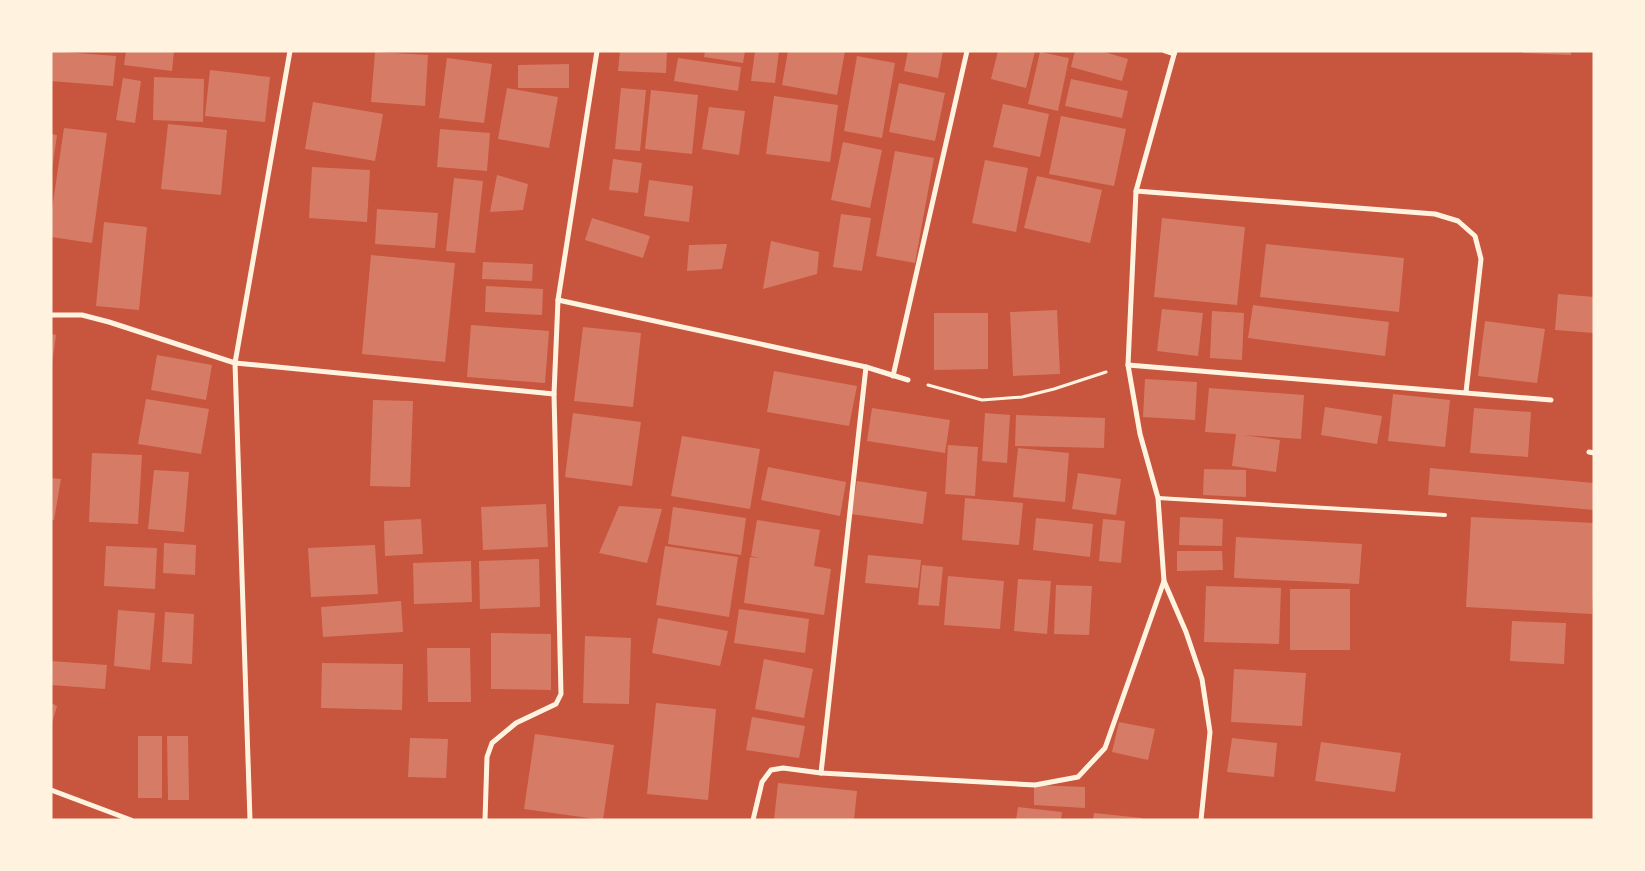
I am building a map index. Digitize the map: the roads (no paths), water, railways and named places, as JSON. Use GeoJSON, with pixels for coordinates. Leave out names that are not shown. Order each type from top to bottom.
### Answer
{"type":"FeatureCollection","features":[{"type":"Feature","properties":{"kind":"street"},"geometry":{"type":"LineString","coordinates":[[250,820],[235,363],[290,51]]}},
{"type":"Feature","properties":{"kind":"street"},"geometry":{"type":"LineString","coordinates":[[485,820],[487,757],[492,743],[516,723],[556,704],[561,694],[554,394],[558,300],[596,51]]}},
{"type":"Feature","properties":{"kind":"street"},"geometry":{"type":"LineString","coordinates":[[893,376],[967,51]]}},
{"type":"Feature","properties":{"kind":"street"},"geometry":{"type":"LineString","coordinates":[[1164,51],[1174,53],[1136,190],[1128,365],[1140,434],[1158,498],[1164,581],[1186,632],[1202,679],[1210,732],[1201,820]]}},
{"type":"Feature","properties":{"kind":"street"},"geometry":{"type":"LineString","coordinates":[[1136,190],[1435,214],[1458,221],[1475,236],[1481,259],[1466,392]]}},
{"type":"Feature","properties":{"kind":"street"},"geometry":{"type":"LineString","coordinates":[[558,300],[866,367],[908,380]]}},
{"type":"Feature","properties":{"kind":"street"},"geometry":{"type":"LineString","coordinates":[[51,315],[82,315],[109,322],[235,363],[554,394]]}},
{"type":"Feature","properties":{"kind":"street"},"geometry":{"type":"LineString","coordinates":[[1128,365],[1550,400]]}},
{"type":"Feature","properties":{"kind":"street"},"geometry":{"type":"LineString","coordinates":[[821,773],[866,367]]}},
{"type":"Feature","properties":{"kind":"street"},"geometry":{"type":"LineString","coordinates":[[753,820],[762,782],[771,770],[783,768],[821,773],[1035,785],[1078,777],[1105,748],[1164,581]]}},
{"type":"Feature","properties":{"kind":"street"},"geometry":{"type":"LineString","coordinates":[[51,790],[131,820]]}},
{"type":"Feature","properties":{"kind":"lane"},"geometry":{"type":"LineString","coordinates":[[1158,498],[1445,514]]}}]}
